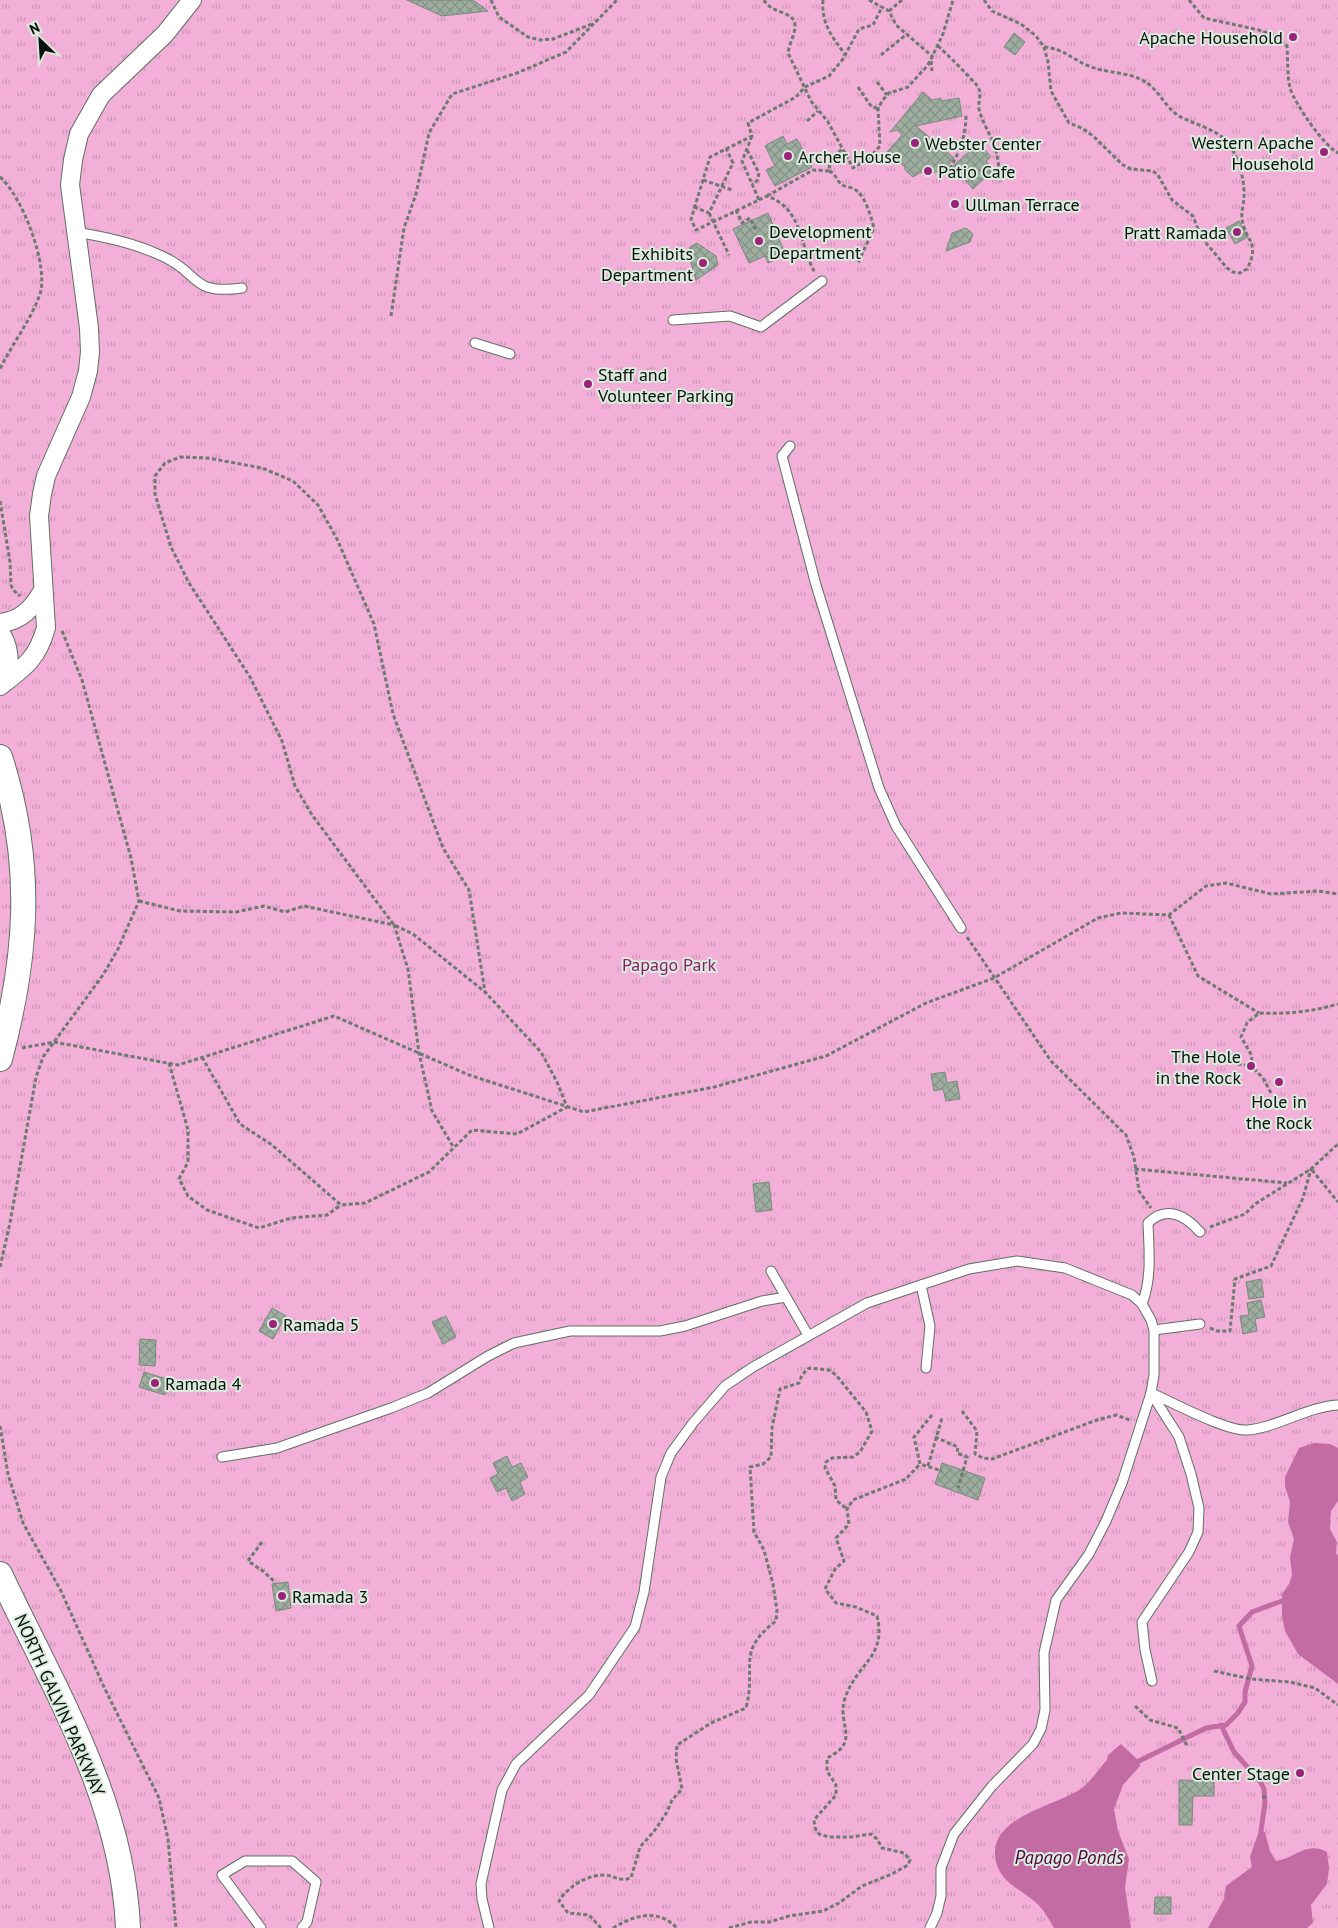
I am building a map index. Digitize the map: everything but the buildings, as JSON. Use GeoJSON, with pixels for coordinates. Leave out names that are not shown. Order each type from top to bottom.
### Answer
{"type":"FeatureCollection","features":[{"type":"Feature","properties":{"kind":"main road"},"geometry":{"type":"LineString","coordinates":[[0,638],[5,652],[6,665],[0,681]]}},
{"type":"Feature","properties":{"kind":"main road"},"geometry":{"type":"LineString","coordinates":[[0,758],[13,800],[18,828],[23,864],[25,914],[20,958],[1,1056]]}},
{"type":"Feature","properties":{"kind":"main road","name":"NORTH GALVIN PARKWAY"},"geometry":{"type":"LineString","coordinates":[[0,1574],[97,1781],[120,1859],[128,1928]]}},
{"type":"Feature","properties":{"kind":"street"},"geometry":{"type":"LineString","coordinates":[[0,686],[23,668],[38,652],[46,628],[40,516],[42,494],[46,476],[81,398],[88,370],[89,328],[70,185],[79,134],[101,95],[165,34],[192,0]]}},
{"type":"Feature","properties":{"kind":"street"},"geometry":{"type":"LineString","coordinates":[[0,623],[11,622],[24,616],[36,603],[43,590]]}},
{"type":"Feature","properties":{"kind":"lane"},"geometry":{"type":"LineString","coordinates":[[75,232],[116,238],[145,248],[166,258],[200,285],[215,290],[242,288]]}},
{"type":"Feature","properties":{"kind":"lane"},"geometry":{"type":"LineString","coordinates":[[760,337],[761,327],[819,277]]}},
{"type":"Feature","properties":{"kind":"lane"},"geometry":{"type":"LineString","coordinates":[[673,320],[730,316],[761,327]]}},
{"type":"Feature","properties":{"kind":"lane"},"geometry":{"type":"LineString","coordinates":[[475,343],[510,354]]}},
{"type":"Feature","properties":{"kind":"lane"},"geometry":{"type":"LineString","coordinates":[[790,446],[782,456],[816,585],[870,764],[896,826],[960,928]]}},
{"type":"Feature","properties":{"kind":"lane"},"geometry":{"type":"LineString","coordinates":[[1142,1304],[1147,1292],[1150,1257],[1148,1223],[1156,1215],[1170,1213],[1191,1221],[1200,1232]]}},
{"type":"Feature","properties":{"kind":"lane"},"geometry":{"type":"LineString","coordinates":[[489,1928],[482,1900],[481,1884],[502,1790],[516,1764],[589,1695],[635,1628],[644,1592],[657,1492],[671,1453],[693,1423],[725,1386],[753,1366],[868,1303],[968,1268],[1017,1261],[1065,1268],[1132,1295],[1142,1304],[1154,1330],[1155,1352],[1151,1393],[1122,1483],[1106,1521],[1089,1554],[1056,1600],[1044,1653],[1045,1710],[1041,1729],[1033,1744],[992,1786],[954,1834],[941,1868],[941,1896],[937,1913],[930,1928]]}},
{"type":"Feature","properties":{"kind":"lane"},"geometry":{"type":"LineString","coordinates":[[771,1270],[808,1335]]}},
{"type":"Feature","properties":{"kind":"lane"},"geometry":{"type":"LineString","coordinates":[[921,1285],[930,1326],[926,1368]]}},
{"type":"Feature","properties":{"kind":"lane"},"geometry":{"type":"LineString","coordinates":[[222,1457],[277,1448],[391,1408],[428,1393],[488,1356],[514,1343],[570,1331],[660,1331],[685,1326],[762,1301],[786,1297]]}},
{"type":"Feature","properties":{"kind":"lane"},"geometry":{"type":"LineString","coordinates":[[1154,1330],[1200,1324]]}},
{"type":"Feature","properties":{"kind":"lane"},"geometry":{"type":"LineString","coordinates":[[1151,1393],[1222,1424],[1246,1430],[1323,1406],[1338,1406]]}},
{"type":"Feature","properties":{"kind":"lane"},"geometry":{"type":"LineString","coordinates":[[1151,1393],[1179,1437],[1191,1474],[1199,1508],[1198,1532],[1189,1552],[1142,1622],[1145,1650],[1152,1681]]}},
{"type":"Feature","properties":{"kind":"lane"},"geometry":{"type":"LineString","coordinates":[[261,1928],[222,1875],[245,1861],[292,1861],[316,1882],[307,1922],[302,1928]]}},
{"type":"Feature","properties":{"kind":"path"},"geometry":{"type":"LineString","coordinates":[[491,0],[499,17],[528,37],[540,40],[553,38],[595,23]]}},
{"type":"Feature","properties":{"kind":"path"},"geometry":{"type":"LineString","coordinates":[[391,316],[404,228],[416,194],[429,133],[452,94],[517,73],[566,52],[617,0]]}},
{"type":"Feature","properties":{"kind":"path"},"geometry":{"type":"LineString","coordinates":[[764,0],[767,6],[776,12],[790,15],[794,19],[795,30],[788,53],[811,101],[828,122],[853,168],[869,158],[881,142],[878,108],[887,95],[908,87],[915,82],[933,56],[953,0]]}},
{"type":"Feature","properties":{"kind":"path"},"geometry":{"type":"LineString","coordinates":[[823,0],[823,20],[831,36],[845,54]]}},
{"type":"Feature","properties":{"kind":"path"},"geometry":{"type":"LineString","coordinates":[[869,0],[889,11],[896,25],[933,56]]}},
{"type":"Feature","properties":{"kind":"path"},"geometry":{"type":"LineString","coordinates":[[889,11],[902,0]]}},
{"type":"Feature","properties":{"kind":"path"},"geometry":{"type":"LineString","coordinates":[[984,0],[992,11],[1021,24],[1031,31],[1044,47],[1050,74],[1051,91],[1069,123],[1082,128],[1093,136],[1123,165],[1131,169],[1154,170],[1172,200],[1193,216],[1200,237],[1227,268],[1233,272],[1240,273],[1247,269],[1253,254],[1252,243],[1242,221],[1244,198],[1242,181],[1235,157],[1227,141],[1219,134],[1178,116],[1154,88],[1144,81],[1129,75],[1096,69],[1056,48],[1044,47]]}},
{"type":"Feature","properties":{"kind":"path"},"geometry":{"type":"LineString","coordinates":[[1189,0],[1204,18],[1260,30],[1282,40],[1287,46],[1287,73],[1291,91],[1318,134],[1330,149],[1338,152]]}},
{"type":"Feature","properties":{"kind":"path"},"geometry":{"type":"LineString","coordinates":[[759,200],[742,161],[752,136],[748,123],[796,97],[805,87],[829,76],[845,54],[858,29],[873,25],[882,7]]}},
{"type":"Feature","properties":{"kind":"path"},"geometry":{"type":"LineString","coordinates":[[881,55],[907,34]]}},
{"type":"Feature","properties":{"kind":"path"},"geometry":{"type":"LineString","coordinates":[[938,46],[945,51],[957,67],[976,83],[980,90],[979,106],[985,128],[995,149],[1001,182]]}},
{"type":"Feature","properties":{"kind":"path"},"geometry":{"type":"LineString","coordinates":[[930,61],[932,71]]}},
{"type":"Feature","properties":{"kind":"path"},"geometry":{"type":"LineString","coordinates":[[877,82],[887,95]]}},
{"type":"Feature","properties":{"kind":"path"},"geometry":{"type":"LineString","coordinates":[[858,87],[871,106],[878,108]]}},
{"type":"Feature","properties":{"kind":"path"},"geometry":{"type":"LineString","coordinates":[[807,121],[818,111]]}},
{"type":"Feature","properties":{"kind":"path"},"geometry":{"type":"LineString","coordinates":[[946,174],[956,160],[958,150],[963,141],[966,129],[966,116]]}},
{"type":"Feature","properties":{"kind":"path"},"geometry":{"type":"LineString","coordinates":[[752,136],[710,157],[691,219],[696,230],[767,196],[813,170],[829,170],[835,174],[841,184],[854,189],[860,194],[872,218],[874,228],[858,263]]}},
{"type":"Feature","properties":{"kind":"path"},"geometry":{"type":"LineString","coordinates":[[710,213],[733,163],[726,148]]}},
{"type":"Feature","properties":{"kind":"path"},"geometry":{"type":"LineString","coordinates":[[747,149],[759,173],[757,181],[752,184]]}},
{"type":"Feature","properties":{"kind":"path"},"geometry":{"type":"LineString","coordinates":[[829,170],[830,161],[842,149]]}},
{"type":"Feature","properties":{"kind":"path"},"geometry":{"type":"LineString","coordinates":[[733,163],[742,161]]}},
{"type":"Feature","properties":{"kind":"path"},"geometry":{"type":"LineString","coordinates":[[0,176],[8,184],[27,216],[41,272],[40,292],[0,369]]}},
{"type":"Feature","properties":{"kind":"path"},"geometry":{"type":"LineString","coordinates":[[703,180],[732,190]]}},
{"type":"Feature","properties":{"kind":"path"},"geometry":{"type":"LineString","coordinates":[[767,196],[777,200],[794,215],[800,229],[806,256],[819,277]]}},
{"type":"Feature","properties":{"kind":"path"},"geometry":{"type":"LineString","coordinates":[[694,207],[710,213],[729,255]]}},
{"type":"Feature","properties":{"kind":"path"},"geometry":{"type":"LineString","coordinates":[[736,210],[742,222],[750,218],[756,230]]}},
{"type":"Feature","properties":{"kind":"path"},"geometry":{"type":"LineString","coordinates":[[454,1148],[432,1111],[419,1053],[408,969],[394,925],[312,815],[296,786],[282,741],[250,677],[188,583],[171,547],[155,494],[156,476],[165,462],[180,458],[208,458],[262,468],[293,481],[318,506],[337,539],[374,624],[393,714],[442,848],[469,890],[485,992]]}},
{"type":"Feature","properties":{"kind":"path"},"geometry":{"type":"LineString","coordinates":[[0,501],[10,562],[11,585],[16,594],[22,596]]}},
{"type":"Feature","properties":{"kind":"path"},"geometry":{"type":"LineString","coordinates":[[0,1266],[10,1223],[36,1078],[43,1057],[90,995],[118,949],[139,901],[131,858],[82,680],[60,628]]}},
{"type":"Feature","properties":{"kind":"path"},"geometry":{"type":"LineString","coordinates":[[1,1056],[54,1042],[178,1065],[334,1016],[469,1075],[584,1112],[714,1087],[826,1056],[926,1003],[994,978],[1098,918],[1121,913],[1169,915],[1206,886],[1226,883],[1271,894],[1318,891],[1338,894]]}},
{"type":"Feature","properties":{"kind":"path"},"geometry":{"type":"LineString","coordinates":[[139,901],[180,911],[236,912],[264,906],[285,912],[304,906],[394,925],[413,934],[485,992],[541,1052],[557,1082],[567,1107]]}},
{"type":"Feature","properties":{"kind":"path"},"geometry":{"type":"LineString","coordinates":[[1169,915],[1198,976],[1259,1013],[1286,1014],[1313,1011],[1338,1004]]}},
{"type":"Feature","properties":{"kind":"path"},"geometry":{"type":"LineString","coordinates":[[960,928],[1051,1061],[1126,1135],[1136,1169],[1139,1191],[1156,1215]]}},
{"type":"Feature","properties":{"kind":"path"},"geometry":{"type":"LineString","coordinates":[[1251,1066],[1252,1056],[1241,1037],[1247,1023],[1259,1013]]}},
{"type":"Feature","properties":{"kind":"path"},"geometry":{"type":"LineString","coordinates":[[1229,1054],[1238,1064],[1251,1066],[1263,1078],[1271,1093]]}},
{"type":"Feature","properties":{"kind":"path"},"geometry":{"type":"LineString","coordinates":[[202,1057],[240,1124],[272,1145],[341,1205]]}},
{"type":"Feature","properties":{"kind":"path"},"geometry":{"type":"LineString","coordinates":[[169,1063],[188,1130],[188,1162],[179,1179],[188,1196],[207,1210],[259,1228],[291,1218],[327,1215],[341,1205],[365,1203],[428,1172],[472,1130],[517,1134],[567,1107]]}},
{"type":"Feature","properties":{"kind":"path"},"geometry":{"type":"LineString","coordinates":[[1200,1232],[1245,1214],[1255,1204],[1311,1169],[1338,1144]]}},
{"type":"Feature","properties":{"kind":"path"},"geometry":{"type":"LineString","coordinates":[[1136,1169],[1287,1184]]}},
{"type":"Feature","properties":{"kind":"path"},"geometry":{"type":"LineString","coordinates":[[1311,1169],[1338,1202]]}},
{"type":"Feature","properties":{"kind":"path"},"geometry":{"type":"LineString","coordinates":[[1200,1324],[1217,1331],[1230,1331],[1235,1279],[1271,1266],[1304,1198],[1311,1169]]}},
{"type":"Feature","properties":{"kind":"path"},"geometry":{"type":"LineString","coordinates":[[601,1928],[589,1915],[568,1913],[559,1901],[563,1894],[574,1884],[592,1877],[606,1875],[621,1881],[631,1878],[640,1847],[655,1830],[667,1812],[672,1800],[682,1789],[676,1759],[677,1745],[711,1723],[746,1708],[749,1697],[750,1648],[763,1632],[776,1621],[777,1610],[763,1544],[754,1532],[750,1467],[763,1464],[771,1457],[772,1428],[780,1389],[799,1383],[802,1374],[809,1368],[828,1370],[836,1375],[870,1418],[872,1431],[860,1452],[854,1457],[832,1458],[826,1462],[825,1468],[835,1486],[836,1500],[847,1509]]}},
{"type":"Feature","properties":{"kind":"path"},"geometry":{"type":"LineString","coordinates":[[962,1411],[977,1431],[975,1454],[983,1458],[992,1459],[1096,1420],[1116,1415],[1140,1424]]}},
{"type":"Feature","properties":{"kind":"path"},"geometry":{"type":"LineString","coordinates":[[920,1464],[914,1437],[932,1415]]}},
{"type":"Feature","properties":{"kind":"path"},"geometry":{"type":"LineString","coordinates":[[928,1466],[942,1418]]}},
{"type":"Feature","properties":{"kind":"path"},"geometry":{"type":"LineString","coordinates":[[0,1426],[8,1474],[23,1523],[61,1591],[112,1703],[160,1798],[168,1839],[176,1928]]}},
{"type":"Feature","properties":{"kind":"path"},"geometry":{"type":"LineString","coordinates":[[935,1437],[958,1447],[957,1453],[967,1457],[958,1488]]}},
{"type":"Feature","properties":{"kind":"path"},"geometry":{"type":"LineString","coordinates":[[920,1464],[942,1471]]}},
{"type":"Feature","properties":{"kind":"path"},"geometry":{"type":"LineString","coordinates":[[729,1928],[751,1922],[770,1922],[789,1916],[823,1910],[839,1903],[862,1886],[892,1874],[908,1865],[910,1860],[904,1853],[882,1848],[877,1839],[871,1834],[829,1837],[819,1834],[815,1828],[814,1820],[836,1795],[836,1785],[827,1771],[828,1758],[840,1751],[845,1743],[843,1705],[847,1693],[854,1678],[876,1652],[879,1641],[877,1616],[856,1607],[836,1604],[825,1589],[834,1568],[844,1561],[836,1538],[849,1524],[847,1509],[853,1500],[873,1490],[886,1488],[906,1479],[920,1464]]}},
{"type":"Feature","properties":{"kind":"path"},"geometry":{"type":"LineString","coordinates":[[262,1542],[248,1561],[275,1582]]}},
{"type":"Feature","properties":{"kind":"path"},"geometry":{"type":"LineString","coordinates":[[1214,1671],[1244,1678],[1290,1682],[1315,1688],[1338,1705]]}},
{"type":"Feature","properties":{"kind":"path"},"geometry":{"type":"LineString","coordinates":[[1135,1706],[1150,1720],[1178,1728],[1187,1746]]}},
{"type":"Feature","properties":{"kind":"path"},"geometry":{"type":"LineString","coordinates":[[1262,1797],[1268,1797]]}},
{"type":"Feature","properties":{"kind":"path"},"geometry":{"type":"LineString","coordinates":[[613,1928],[622,1921],[647,1915],[669,1920],[677,1928]]}},
{"type":"Feature","properties":{"kind":"green space","name":"Papago Park"},"geometry":{"type":"Polygon","coordinates":[[[0,0],[1338,0],[1338,1928],[0,1928],[0,0]]]}},
{"type":"Feature","properties":{"kind":"water"},"geometry":{"type":"Polygon","coordinates":[[[1314,1443],[1330,1444],[1338,1448],[1338,1501],[1331,1511],[1330,1529],[1337,1542],[1336,1553],[1338,1556],[1338,1684],[1298,1654],[1285,1631],[1282,1616],[1282,1594],[1289,1584],[1292,1575],[1290,1557],[1294,1539],[1288,1522],[1290,1502],[1285,1486],[1285,1477],[1299,1448],[1314,1443]]]}},
{"type":"Feature","properties":{"kind":"water","name":"Papago Ponds"},"geometry":{"type":"Polygon","coordinates":[[[1121,1744],[1139,1761],[1140,1766],[1123,1785],[1114,1809],[1118,1831],[1129,1859],[1125,1888],[1131,1928],[1054,1928],[1037,1904],[1009,1883],[1001,1874],[995,1851],[999,1838],[1008,1827],[1021,1817],[1067,1797],[1083,1787],[1107,1760],[1108,1755],[1121,1744]]]}},
{"type":"Feature","properties":{"kind":"water"},"geometry":{"type":"Polygon","coordinates":[[[1259,1831],[1265,1832],[1270,1851],[1276,1861],[1307,1849],[1320,1849],[1327,1852],[1329,1868],[1327,1884],[1311,1905],[1313,1923],[1307,1928],[1208,1928],[1224,1899],[1226,1886],[1252,1867],[1250,1857],[1259,1831]]]}},
{"type":"Feature","properties":{"kind":"waterway"},"geometry":{"type":"LineString","coordinates":[[1139,1761],[1206,1728],[1226,1725],[1237,1714],[1245,1702],[1245,1692],[1252,1666],[1239,1626],[1252,1612],[1282,1601]]}},
{"type":"Feature","properties":{"kind":"waterway"},"geometry":{"type":"LineString","coordinates":[[1221,1725],[1234,1752],[1260,1781],[1264,1789],[1265,1803],[1261,1831]]}},
{"type":"Feature","properties":{"kind":"place","name":"Apache Household"},"geometry":{"type":"Point","coordinates":[1293,37]}},
{"type":"Feature","properties":{"kind":"place","name":"Webster Center"},"geometry":{"type":"Point","coordinates":[915,143]}},
{"type":"Feature","properties":{"kind":"place","name":"Western Apache Household"},"geometry":{"type":"Point","coordinates":[1324,152]}},
{"type":"Feature","properties":{"kind":"place","name":"Archer House"},"geometry":{"type":"Point","coordinates":[788,156]}},
{"type":"Feature","properties":{"kind":"place","name":"Patio Cafe"},"geometry":{"type":"Point","coordinates":[928,171]}},
{"type":"Feature","properties":{"kind":"place","name":"Ullman Terrace"},"geometry":{"type":"Point","coordinates":[955,204]}},
{"type":"Feature","properties":{"kind":"place","name":"Pratt Ramada"},"geometry":{"type":"Point","coordinates":[1237,232]}},
{"type":"Feature","properties":{"kind":"place","name":"Development Department"},"geometry":{"type":"Point","coordinates":[759,241]}},
{"type":"Feature","properties":{"kind":"place","name":"Exhibits Department"},"geometry":{"type":"Point","coordinates":[703,263]}},
{"type":"Feature","properties":{"kind":"place","name":"Staff and Volunteer Parking"},"geometry":{"type":"Point","coordinates":[588,384]}},
{"type":"Feature","properties":{"kind":"place","name":"The Hole in the Rock"},"geometry":{"type":"Point","coordinates":[1251,1066]}},
{"type":"Feature","properties":{"kind":"place","name":"Hole in the Rock"},"geometry":{"type":"Point","coordinates":[1279,1082]}},
{"type":"Feature","properties":{"kind":"place","name":"Ramada 5"},"geometry":{"type":"Point","coordinates":[273,1324]}},
{"type":"Feature","properties":{"kind":"place","name":"Ramada 4"},"geometry":{"type":"Point","coordinates":[155,1383]}},
{"type":"Feature","properties":{"kind":"place","name":"Ramada 3"},"geometry":{"type":"Point","coordinates":[282,1596]}},
{"type":"Feature","properties":{"kind":"place","name":"Center Stage"},"geometry":{"type":"Point","coordinates":[1300,1773]}}]}
